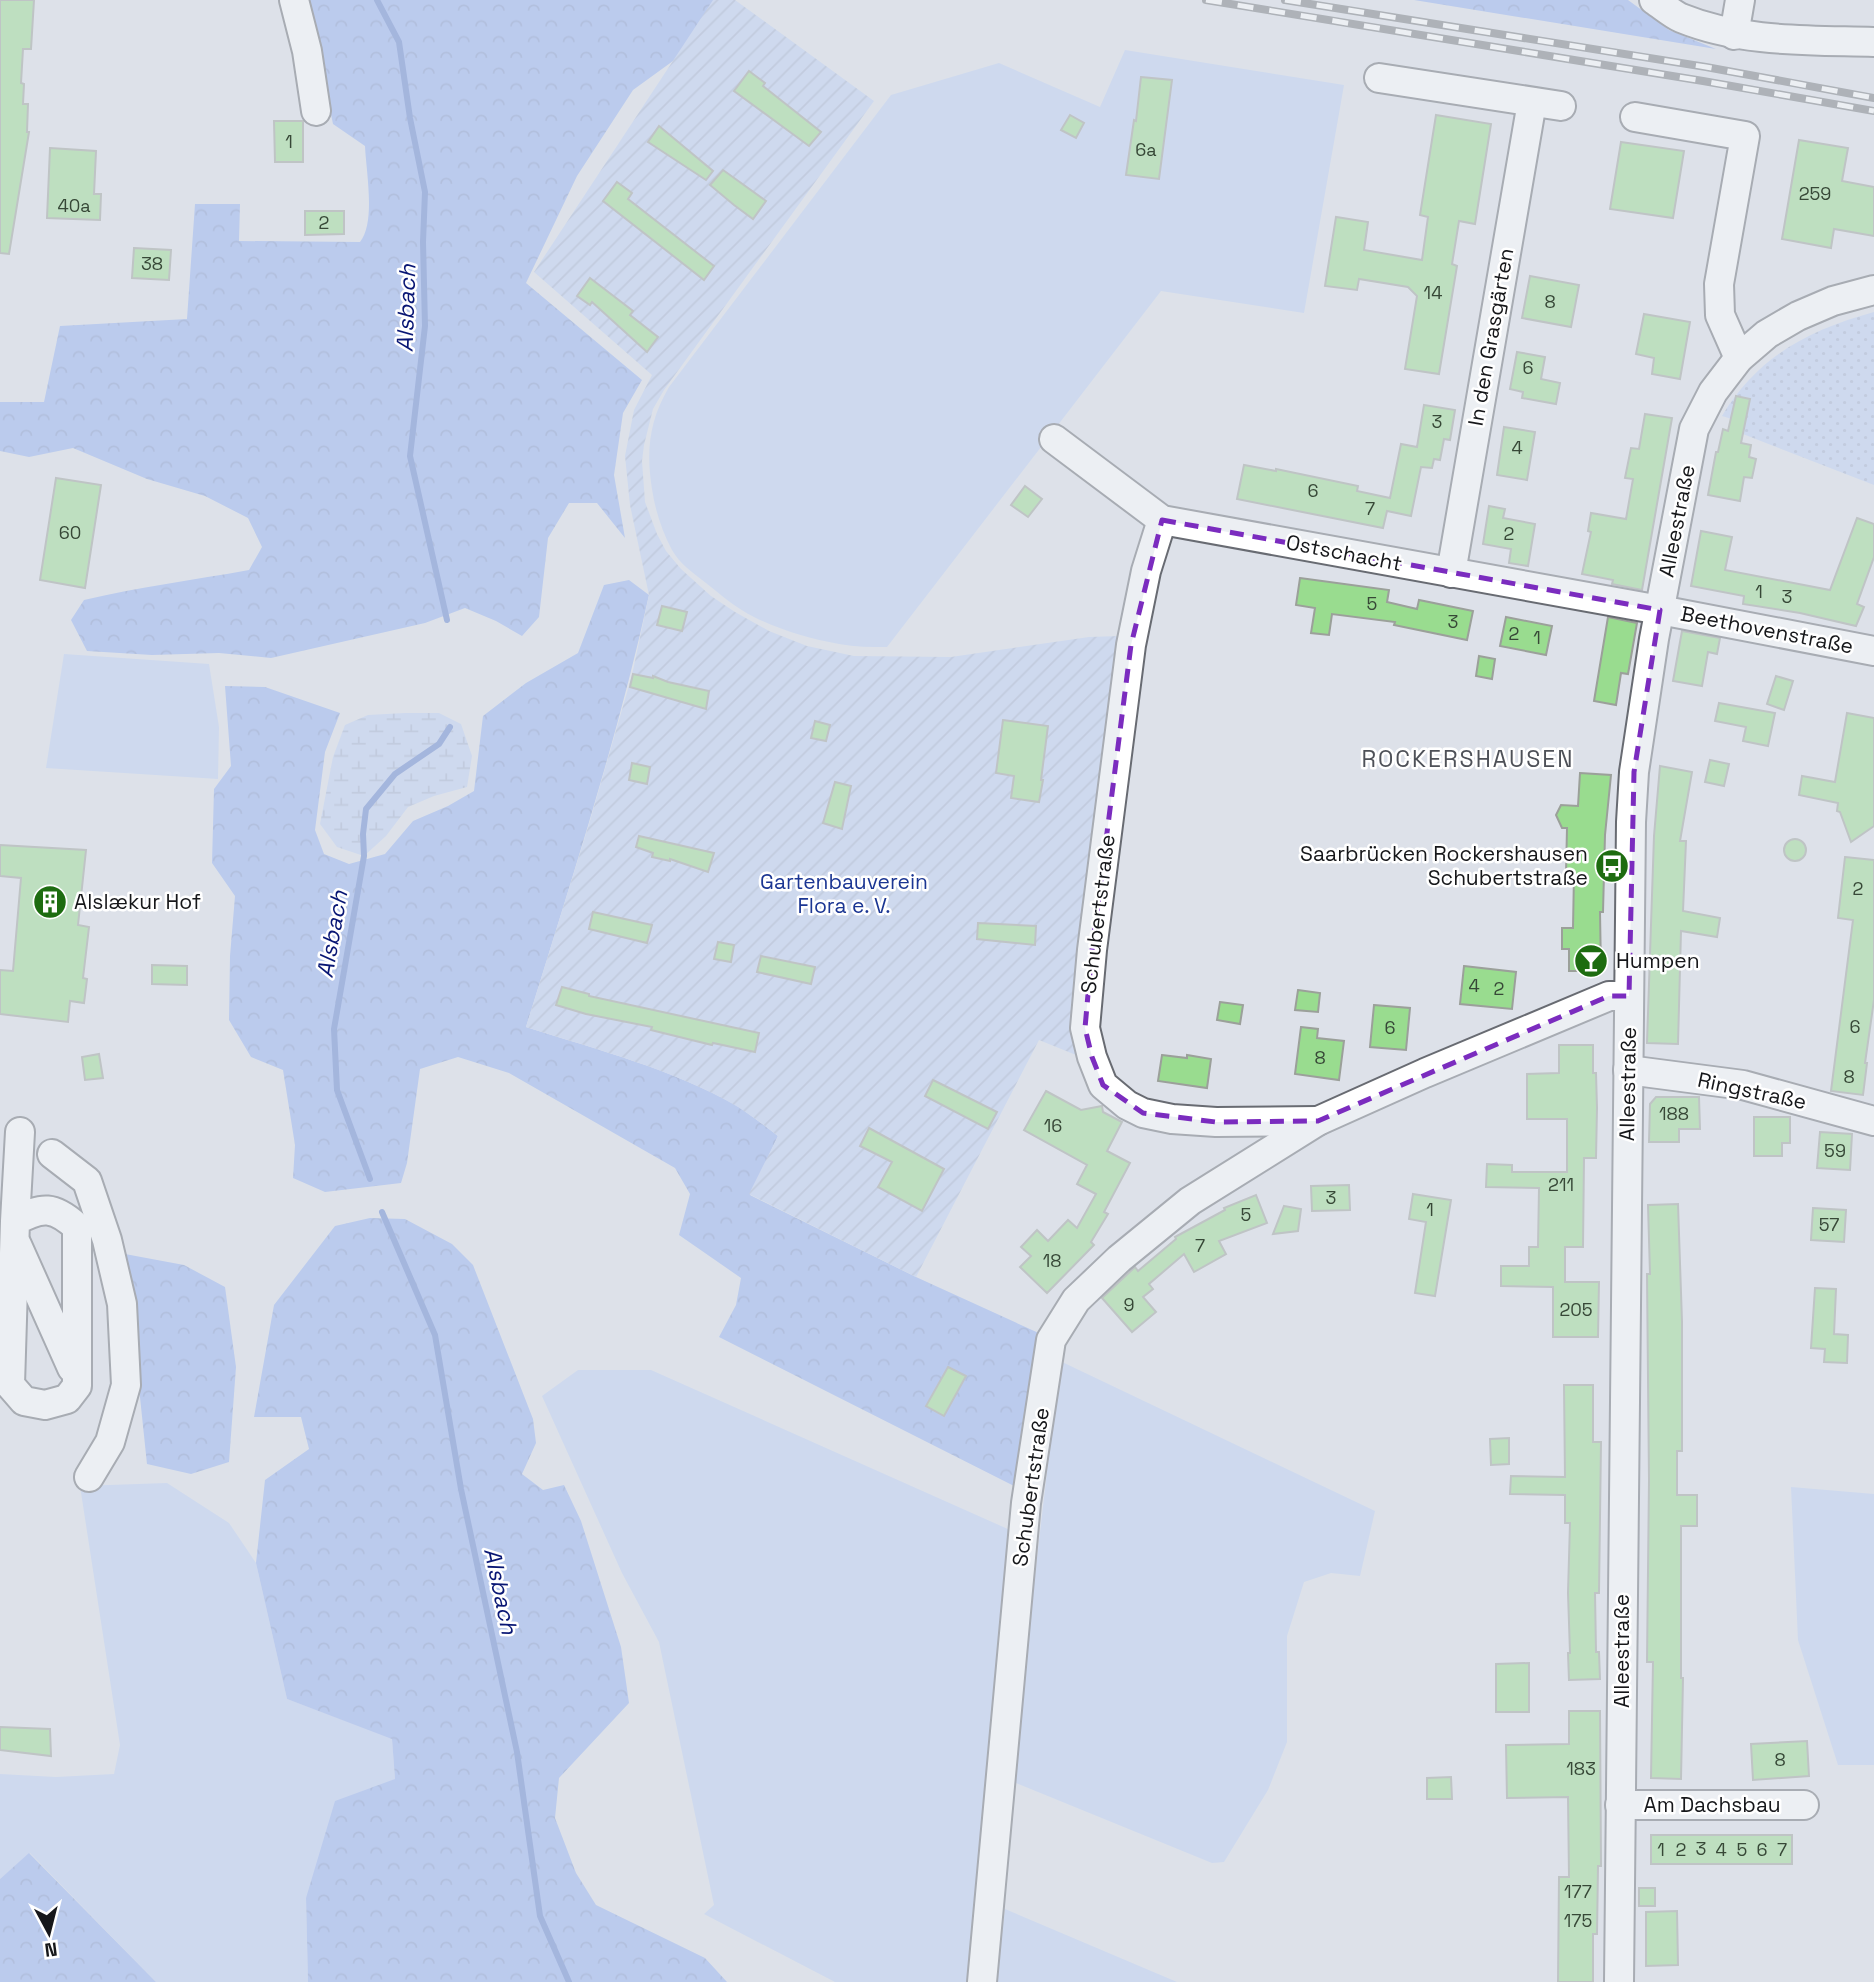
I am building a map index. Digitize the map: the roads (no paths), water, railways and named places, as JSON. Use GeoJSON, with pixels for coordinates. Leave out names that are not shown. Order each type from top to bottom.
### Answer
{"type":"FeatureCollection","features":[{"type":"Feature","properties":{"kind":"street"},"geometry":{"type":"LineString","coordinates":[[294,0],[307,51],[316,111]]}},
{"type":"Feature","properties":{"kind":"street"},"geometry":{"type":"LineString","coordinates":[[1654,0],[1679,17],[1734,35],[1874,42]]}},
{"type":"Feature","properties":{"kind":"street"},"geometry":{"type":"LineString","coordinates":[[1734,35],[1740,0]]}},
{"type":"Feature","properties":{"kind":"street"},"geometry":{"type":"LineString","coordinates":[[1379,78],[1561,106]]}},
{"type":"Feature","properties":{"kind":"street","name":"In den Grasgärten"},"geometry":{"type":"LineString","coordinates":[[1451,573],[1532,102]]}},
{"type":"Feature","properties":{"kind":"street"},"geometry":{"type":"LineString","coordinates":[[1635,117],[1745,136],[1718,284],[1720,315],[1739,358]]}},
{"type":"Feature","properties":{"kind":"street","name":"Alleestraße"},"geometry":{"type":"LineString","coordinates":[[1619,1982],[1631,822],[1634,772],[1660,610],[1694,429],[1713,392],[1739,358],[1767,334],[1798,316],[1833,301],[1874,290]]}},
{"type":"Feature","properties":{"kind":"street","name":"Ostschacht"},"geometry":{"type":"LineString","coordinates":[[1054,439],[1161,520],[1660,610]]}},
{"type":"Feature","properties":{"kind":"street","name":"Schubertstraße"},"geometry":{"type":"LineString","coordinates":[[1161,520],[1146,571],[1131,645],[1084,1028],[1103,1085],[1127,1105],[1143,1114],[1216,1122],[1318,1121]]}},
{"type":"Feature","properties":{"kind":"street","name":"Beethovenstraße"},"geometry":{"type":"LineString","coordinates":[[1660,610],[1871,641]]}},
{"type":"Feature","properties":{"kind":"street","name":"Schubertstraße"},"geometry":{"type":"LineString","coordinates":[[982,1982],[1026,1503],[1052,1340],[1076,1300],[1129,1251],[1190,1201],[1318,1121],[1609,996],[1629,996]]}},
{"type":"Feature","properties":{"kind":"street","name":"Ringstraße"},"geometry":{"type":"LineString","coordinates":[[1628,1070],[1743,1085],[1874,1121]]}},
{"type":"Feature","properties":{"kind":"street"},"geometry":{"type":"LineString","coordinates":[[15,1230],[34,1211],[62,1213],[77,1227],[77,1386],[67,1399],[45,1405],[24,1401],[10,1385],[15,1230],[20,1132]]}},
{"type":"Feature","properties":{"kind":"street"},"geometry":{"type":"LineString","coordinates":[[52,1154],[88,1181],[107,1240],[122,1304],[126,1385],[110,1442],[89,1477]]}},
{"type":"Feature","properties":{"kind":"street"},"geometry":{"type":"LineString","coordinates":[[15,1230],[43,1303],[77,1378]]}},
{"type":"Feature","properties":{"kind":"street"},"geometry":{"type":"LineString","coordinates":[[10,1367],[77,1240]]}},
{"type":"Feature","properties":{"kind":"street"},"geometry":{"type":"LineString","coordinates":[[13,1303],[77,1303]]}},
{"type":"Feature","properties":{"kind":"street","name":"Am Dachsbau"},"geometry":{"type":"LineString","coordinates":[[1620,1805],[1804,1805]]}},
{"type":"Feature","properties":{"kind":"waterway","name":"Alsbach"},"geometry":{"type":"LineString","coordinates":[[377,0],[399,42],[410,118],[425,192],[425,326],[410,456],[447,620]]}},
{"type":"Feature","properties":{"kind":"waterway","name":"Alsbach"},"geometry":{"type":"LineString","coordinates":[[370,1179],[337,1090],[334,1029],[364,856],[366,809],[395,774],[439,744],[450,727]]}},
{"type":"Feature","properties":{"kind":"waterway","name":"Alsbach"},"geometry":{"type":"LineString","coordinates":[[382,1212],[435,1335],[461,1489],[517,1752],[540,1916],[569,1982]]}},
{"type":"Feature","properties":{"kind":"railway"},"geometry":{"type":"LineString","coordinates":[[1206,0],[1874,111]]}},
{"type":"Feature","properties":{"kind":"railway"},"geometry":{"type":"LineString","coordinates":[[1285,0],[1706,67],[1874,98]]}},
{"type":"Feature","properties":{"kind":"place","name":"Saarbrücken Rockershausen Schubertstraße"},"geometry":{"type":"Point","coordinates":[1612,866]}},
{"type":"Feature","properties":{"kind":"place","name":"Alslækur Hof"},"geometry":{"type":"Point","coordinates":[50,902]}},
{"type":"Feature","properties":{"kind":"place","name":"Humpen"},"geometry":{"type":"Point","coordinates":[1591,961]}},
{"type":"Feature","properties":{"kind":"district","name":"ROCKERSHAUSEN"},"geometry":{"type":"Point","coordinates":[1468,759]}},
{"type":"Feature","properties":{"kind":"park label","name":"Gartenbauverein Flora e. V."},"geometry":{"type":"Point","coordinates":[844,894]}}]}
